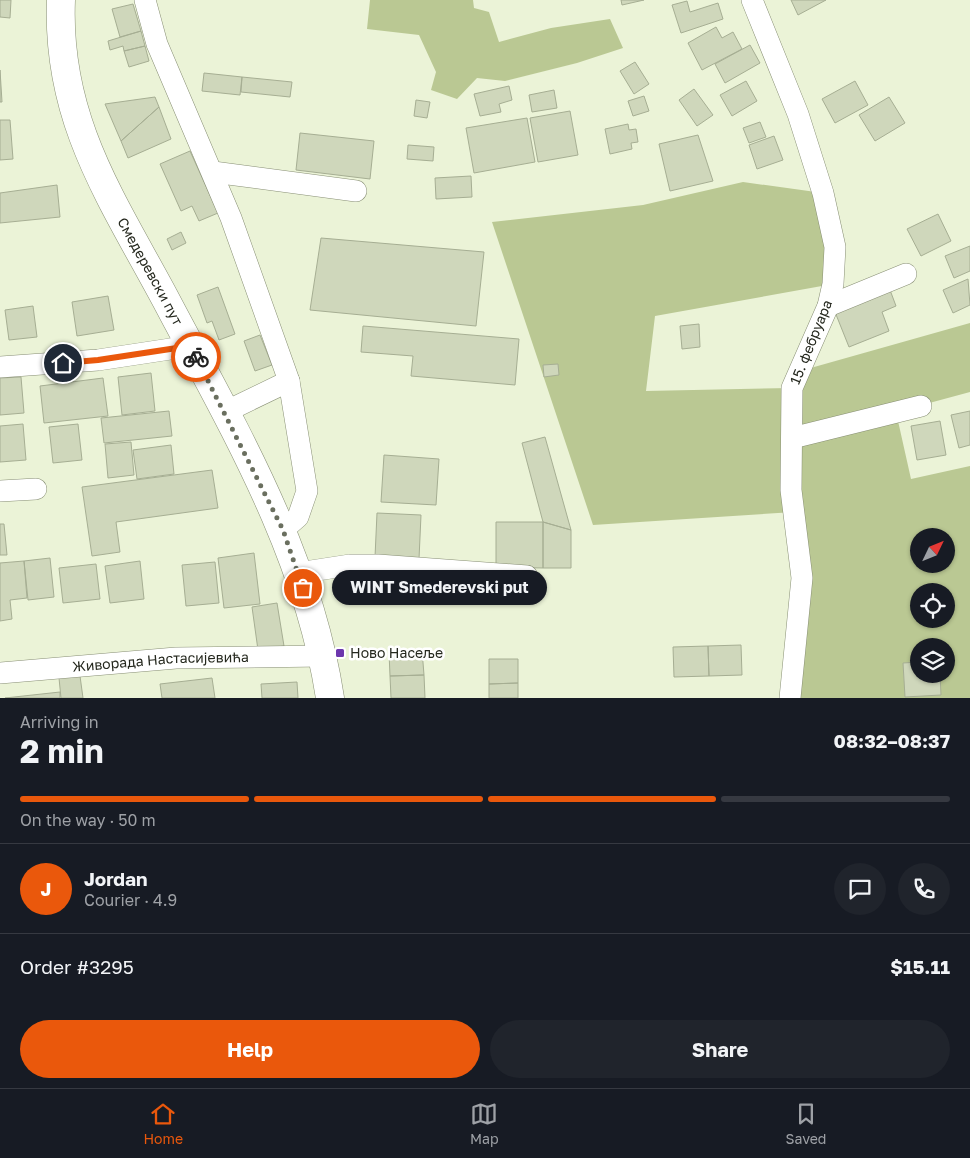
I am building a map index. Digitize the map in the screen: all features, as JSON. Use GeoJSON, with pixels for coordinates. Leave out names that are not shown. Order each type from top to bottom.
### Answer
{"type":"FeatureCollection","features":[{"type":"Feature","properties":{"kind":"main road","name":"Смедеревски пут"},"geometry":{"type":"LineString","coordinates":[[61,0],[61,41],[65,73],[69,97],[83,141],[109,198],[225,412],[283,530],[298,573],[322,656],[330,698]]}},
{"type":"Feature","properties":{"kind":"street"},"geometry":{"type":"LineString","coordinates":[[146,0],[157,44],[232,218],[288,381],[307,491],[298,517],[283,530]]}},
{"type":"Feature","properties":{"kind":"street","name":"15. фебруара"},"geometry":{"type":"LineString","coordinates":[[752,0],[798,114],[823,193],[836,247],[833,284],[828,306],[792,388],[791,490],[802,578],[790,698]]}},
{"type":"Feature","properties":{"kind":"street"},"geometry":{"type":"LineString","coordinates":[[213,172],[356,191]]}},
{"type":"Feature","properties":{"kind":"street"},"geometry":{"type":"LineString","coordinates":[[828,306],[906,274]]}},
{"type":"Feature","properties":{"kind":"street"},"geometry":{"type":"LineString","coordinates":[[0,367],[98,360],[190,346]]}},
{"type":"Feature","properties":{"kind":"street"},"geometry":{"type":"LineString","coordinates":[[225,412],[288,381]]}},
{"type":"Feature","properties":{"kind":"street"},"geometry":{"type":"LineString","coordinates":[[792,438],[921,406]]}},
{"type":"Feature","properties":{"kind":"street"},"geometry":{"type":"LineString","coordinates":[[0,491],[36,489]]}},
{"type":"Feature","properties":{"kind":"street"},"geometry":{"type":"LineString","coordinates":[[298,573],[350,565],[378,565],[527,576]]}},
{"type":"Feature","properties":{"kind":"street","name":"Живорада Настасијевића"},"geometry":{"type":"LineString","coordinates":[[0,673],[176,658],[322,656]]}},
{"type":"Feature","properties":{"kind":"green space"},"geometry":{"type":"Polygon","coordinates":[[[370,0],[473,0],[474,8],[489,12],[499,42],[551,28],[610,19],[623,48],[577,63],[505,81],[477,78],[457,99],[431,90],[436,72],[419,35],[367,29],[370,0]]]}},
{"type":"Feature","properties":{"kind":"green space"},"geometry":{"type":"Polygon","coordinates":[[[743,182],[823,193],[833,284],[655,316],[646,391],[791,388],[800,371],[970,323],[970,392],[896,412],[911,479],[970,466],[970,698],[790,698],[794,512],[593,525],[492,222],[643,205],[743,182]]]}},
{"type":"Feature","properties":{"kind":"building"},"geometry":{"type":"Polygon","coordinates":[[[0,0],[11,0],[10,18],[0,17],[0,0]]]}},
{"type":"Feature","properties":{"kind":"building"},"geometry":{"type":"Polygon","coordinates":[[[621,0],[644,0],[622,5],[621,0]]]}},
{"type":"Feature","properties":{"kind":"building"},"geometry":{"type":"Polygon","coordinates":[[[791,0],[826,0],[798,15],[791,0]]]}},
{"type":"Feature","properties":{"kind":"building"},"geometry":{"type":"Polygon","coordinates":[[[687,1],[690,12],[718,3],[723,19],[681,33],[672,5],[687,1]]]}},
{"type":"Feature","properties":{"kind":"building"},"geometry":{"type":"Polygon","coordinates":[[[133,4],[141,31],[120,37],[112,9],[133,4]]]}},
{"type":"Feature","properties":{"kind":"building"},"geometry":{"type":"Polygon","coordinates":[[[716,27],[722,38],[733,32],[742,49],[702,70],[688,43],[716,27]]]}},
{"type":"Feature","properties":{"kind":"building"},"geometry":{"type":"Polygon","coordinates":[[[141,31],[145,46],[124,51],[123,46],[110,50],[108,41],[141,31]]]}},
{"type":"Feature","properties":{"kind":"building"},"geometry":{"type":"Polygon","coordinates":[[[750,45],[760,63],[725,83],[715,64],[750,45]]]}},
{"type":"Feature","properties":{"kind":"building"},"geometry":{"type":"Polygon","coordinates":[[[145,46],[149,61],[129,67],[124,51],[145,46]]]}},
{"type":"Feature","properties":{"kind":"building"},"geometry":{"type":"Polygon","coordinates":[[[635,62],[649,84],[634,94],[620,71],[635,62]]]}},
{"type":"Feature","properties":{"kind":"building"},"geometry":{"type":"Polygon","coordinates":[[[0,70],[2,102],[0,102],[0,70]]]}},
{"type":"Feature","properties":{"kind":"building"},"geometry":{"type":"Polygon","coordinates":[[[204,73],[242,77],[240,95],[202,91],[204,73]]]}},
{"type":"Feature","properties":{"kind":"building"},"geometry":{"type":"Polygon","coordinates":[[[242,77],[292,82],[290,97],[241,92],[242,77]]]}},
{"type":"Feature","properties":{"kind":"building"},"geometry":{"type":"Polygon","coordinates":[[[746,81],[757,101],[732,116],[720,95],[746,81]]]}},
{"type":"Feature","properties":{"kind":"building"},"geometry":{"type":"Polygon","coordinates":[[[855,81],[868,105],[835,123],[822,99],[855,81]]]}},
{"type":"Feature","properties":{"kind":"building"},"geometry":{"type":"Polygon","coordinates":[[[509,86],[512,100],[499,104],[501,112],[480,116],[474,94],[509,86]]]}},
{"type":"Feature","properties":{"kind":"building"},"geometry":{"type":"Polygon","coordinates":[[[694,89],[713,115],[697,126],[679,100],[694,89]]]}},
{"type":"Feature","properties":{"kind":"building"},"geometry":{"type":"Polygon","coordinates":[[[554,90],[557,108],[532,112],[529,95],[554,90]]]}},
{"type":"Feature","properties":{"kind":"building"},"geometry":{"type":"Polygon","coordinates":[[[644,96],[649,111],[633,116],[628,101],[644,96]]]}},
{"type":"Feature","properties":{"kind":"building"},"geometry":{"type":"Polygon","coordinates":[[[155,97],[159,107],[121,141],[105,104],[155,97]]]}},
{"type":"Feature","properties":{"kind":"building"},"geometry":{"type":"Polygon","coordinates":[[[889,97],[905,123],[875,141],[859,115],[889,97]]]}},
{"type":"Feature","properties":{"kind":"building"},"geometry":{"type":"Polygon","coordinates":[[[416,100],[430,102],[427,118],[414,116],[416,100]]]}},
{"type":"Feature","properties":{"kind":"building"},"geometry":{"type":"Polygon","coordinates":[[[159,107],[171,139],[128,158],[121,141],[159,107]]]}},
{"type":"Feature","properties":{"kind":"building"},"geometry":{"type":"Polygon","coordinates":[[[570,111],[578,155],[538,162],[530,118],[570,111]]]}},
{"type":"Feature","properties":{"kind":"building"},"geometry":{"type":"Polygon","coordinates":[[[527,118],[535,162],[474,173],[466,128],[527,118]]]}},
{"type":"Feature","properties":{"kind":"building"},"geometry":{"type":"Polygon","coordinates":[[[0,120],[10,120],[13,159],[0,160],[0,120]]]}},
{"type":"Feature","properties":{"kind":"building"},"geometry":{"type":"Polygon","coordinates":[[[760,122],[766,137],[749,143],[743,128],[760,122]]]}},
{"type":"Feature","properties":{"kind":"building"},"geometry":{"type":"Polygon","coordinates":[[[628,124],[629,130],[636,129],[638,142],[631,143],[632,149],[610,154],[605,129],[628,124]]]}},
{"type":"Feature","properties":{"kind":"building"},"geometry":{"type":"Polygon","coordinates":[[[300,133],[374,141],[370,179],[296,170],[300,133]]]}},
{"type":"Feature","properties":{"kind":"building"},"geometry":{"type":"Polygon","coordinates":[[[698,135],[713,181],[670,191],[659,144],[698,135]]]}},
{"type":"Feature","properties":{"kind":"building"},"geometry":{"type":"Polygon","coordinates":[[[774,136],[783,160],[757,169],[749,145],[774,136]]]}},
{"type":"Feature","properties":{"kind":"building"},"geometry":{"type":"Polygon","coordinates":[[[408,145],[434,147],[433,161],[407,159],[408,145]]]}},
{"type":"Feature","properties":{"kind":"building"},"geometry":{"type":"Polygon","coordinates":[[[190,151],[218,213],[199,221],[192,206],[181,211],[160,164],[190,151]]]}},
{"type":"Feature","properties":{"kind":"building"},"geometry":{"type":"Polygon","coordinates":[[[471,176],[472,197],[436,199],[435,178],[471,176]]]}},
{"type":"Feature","properties":{"kind":"building"},"geometry":{"type":"Polygon","coordinates":[[[57,185],[60,217],[0,223],[0,193],[57,185]]]}},
{"type":"Feature","properties":{"kind":"building"},"geometry":{"type":"Polygon","coordinates":[[[938,214],[951,241],[921,256],[907,229],[938,214]]]}},
{"type":"Feature","properties":{"kind":"building"},"geometry":{"type":"Polygon","coordinates":[[[181,232],[186,243],[172,250],[167,239],[181,232]]]}},
{"type":"Feature","properties":{"kind":"building"},"geometry":{"type":"Polygon","coordinates":[[[321,238],[484,252],[476,326],[310,310],[321,238]]]}},
{"type":"Feature","properties":{"kind":"building"},"geometry":{"type":"Polygon","coordinates":[[[970,246],[970,271],[954,278],[945,256],[970,246]]]}},
{"type":"Feature","properties":{"kind":"building"},"geometry":{"type":"Polygon","coordinates":[[[968,279],[970,305],[953,313],[943,290],[968,279]]]}},
{"type":"Feature","properties":{"kind":"building"},"geometry":{"type":"Polygon","coordinates":[[[218,287],[235,334],[219,340],[212,321],[207,323],[197,295],[218,287]]]}},
{"type":"Feature","properties":{"kind":"building"},"geometry":{"type":"Polygon","coordinates":[[[890,290],[896,306],[882,312],[889,331],[849,347],[835,312],[890,290]]]}},
{"type":"Feature","properties":{"kind":"building"},"geometry":{"type":"Polygon","coordinates":[[[108,296],[114,330],[77,336],[72,302],[108,296]]]}},
{"type":"Feature","properties":{"kind":"building"},"geometry":{"type":"Polygon","coordinates":[[[33,306],[37,337],[9,340],[5,310],[33,306]]]}},
{"type":"Feature","properties":{"kind":"building"},"geometry":{"type":"Polygon","coordinates":[[[699,324],[700,347],[682,349],[680,326],[699,324]]]}},
{"type":"Feature","properties":{"kind":"building"},"geometry":{"type":"Polygon","coordinates":[[[363,326],[519,339],[515,385],[411,376],[413,356],[361,352],[363,326]]]}},
{"type":"Feature","properties":{"kind":"building"},"geometry":{"type":"Polygon","coordinates":[[[260,335],[272,365],[255,371],[244,341],[260,335]]]}},
{"type":"Feature","properties":{"kind":"building"},"geometry":{"type":"Polygon","coordinates":[[[558,364],[559,375],[544,377],[543,365],[558,364]]]}},
{"type":"Feature","properties":{"kind":"building"},"geometry":{"type":"Polygon","coordinates":[[[151,373],[155,411],[122,415],[118,377],[151,373]]]}},
{"type":"Feature","properties":{"kind":"building"},"geometry":{"type":"Polygon","coordinates":[[[21,377],[24,413],[0,415],[0,378],[21,377]]]}},
{"type":"Feature","properties":{"kind":"building"},"geometry":{"type":"Polygon","coordinates":[[[103,378],[108,416],[44,423],[40,386],[103,378]]]}},
{"type":"Feature","properties":{"kind":"building"},"geometry":{"type":"Polygon","coordinates":[[[169,411],[172,436],[104,443],[101,418],[169,411]]]}},
{"type":"Feature","properties":{"kind":"building"},"geometry":{"type":"Polygon","coordinates":[[[970,411],[970,445],[959,448],[951,415],[970,411]]]}},
{"type":"Feature","properties":{"kind":"building"},"geometry":{"type":"Polygon","coordinates":[[[940,421],[946,455],[917,460],[911,426],[940,421]]]}},
{"type":"Feature","properties":{"kind":"building"},"geometry":{"type":"Polygon","coordinates":[[[23,424],[26,460],[0,462],[0,426],[23,424]]]}},
{"type":"Feature","properties":{"kind":"building"},"geometry":{"type":"Polygon","coordinates":[[[78,424],[82,460],[53,463],[49,427],[78,424]]]}},
{"type":"Feature","properties":{"kind":"building"},"geometry":{"type":"Polygon","coordinates":[[[545,437],[571,530],[543,522],[522,443],[545,437]]]}},
{"type":"Feature","properties":{"kind":"building"},"geometry":{"type":"Polygon","coordinates":[[[131,442],[134,475],[108,478],[105,444],[131,442]]]}},
{"type":"Feature","properties":{"kind":"building"},"geometry":{"type":"Polygon","coordinates":[[[171,445],[174,474],[137,479],[133,450],[171,445]]]}},
{"type":"Feature","properties":{"kind":"building"},"geometry":{"type":"Polygon","coordinates":[[[384,455],[439,459],[436,505],[381,502],[384,455]]]}},
{"type":"Feature","properties":{"kind":"building"},"geometry":{"type":"Polygon","coordinates":[[[212,470],[218,508],[116,522],[120,552],[92,556],[82,487],[212,470]]]}},
{"type":"Feature","properties":{"kind":"building"},"geometry":{"type":"Polygon","coordinates":[[[377,513],[421,515],[419,559],[375,557],[377,513]]]}},
{"type":"Feature","properties":{"kind":"building"},"geometry":{"type":"Polygon","coordinates":[[[496,522],[543,522],[543,568],[496,567],[496,522]]]}},
{"type":"Feature","properties":{"kind":"building"},"geometry":{"type":"Polygon","coordinates":[[[543,522],[571,530],[571,568],[543,568],[543,522]]]}},
{"type":"Feature","properties":{"kind":"building"},"geometry":{"type":"Polygon","coordinates":[[[0,524],[4,524],[7,555],[0,555],[0,524]]]}},
{"type":"Feature","properties":{"kind":"building"},"geometry":{"type":"Polygon","coordinates":[[[254,553],[260,604],[224,608],[218,558],[254,553]]]}},
{"type":"Feature","properties":{"kind":"building"},"geometry":{"type":"Polygon","coordinates":[[[50,558],[54,597],[28,600],[24,561],[50,558]]]}},
{"type":"Feature","properties":{"kind":"building"},"geometry":{"type":"Polygon","coordinates":[[[24,561],[27,598],[10,600],[12,619],[0,621],[0,563],[24,561]]]}},
{"type":"Feature","properties":{"kind":"building"},"geometry":{"type":"Polygon","coordinates":[[[140,561],[144,599],[110,603],[105,566],[140,561]]]}},
{"type":"Feature","properties":{"kind":"building"},"geometry":{"type":"Polygon","coordinates":[[[215,562],[219,603],[186,606],[182,565],[215,562]]]}},
{"type":"Feature","properties":{"kind":"building"},"geometry":{"type":"Polygon","coordinates":[[[96,564],[100,599],[63,603],[59,568],[96,564]]]}},
{"type":"Feature","properties":{"kind":"building"},"geometry":{"type":"Polygon","coordinates":[[[277,603],[284,646],[258,650],[252,607],[277,603]]]}},
{"type":"Feature","properties":{"kind":"building"},"geometry":{"type":"Polygon","coordinates":[[[741,645],[742,675],[709,676],[708,646],[741,645]]]}},
{"type":"Feature","properties":{"kind":"building"},"geometry":{"type":"Polygon","coordinates":[[[708,646],[709,676],[674,677],[673,647],[708,646]]]}},
{"type":"Feature","properties":{"kind":"building"},"geometry":{"type":"Polygon","coordinates":[[[422,650],[424,675],[390,676],[389,652],[422,650]]]}},
{"type":"Feature","properties":{"kind":"building"},"geometry":{"type":"Polygon","coordinates":[[[489,659],[518,659],[518,683],[489,684],[489,659]]]}},
{"type":"Feature","properties":{"kind":"building"},"geometry":{"type":"Polygon","coordinates":[[[903,663],[910,663],[910,683],[940,683],[941,695],[905,697],[903,663]]]}},
{"type":"Feature","properties":{"kind":"building"},"geometry":{"type":"Polygon","coordinates":[[[424,675],[425,698],[391,698],[390,676],[424,675]]]}},
{"type":"Feature","properties":{"kind":"building"},"geometry":{"type":"Polygon","coordinates":[[[80,676],[83,698],[61,698],[59,678],[80,676]]]}},
{"type":"Feature","properties":{"kind":"building"},"geometry":{"type":"Polygon","coordinates":[[[212,678],[215,698],[162,698],[160,684],[212,678]]]}},
{"type":"Feature","properties":{"kind":"building"},"geometry":{"type":"Polygon","coordinates":[[[297,682],[298,698],[262,698],[261,684],[297,682]]]}},
{"type":"Feature","properties":{"kind":"building"},"geometry":{"type":"Polygon","coordinates":[[[518,683],[518,698],[489,698],[489,684],[518,683]]]}},
{"type":"Feature","properties":{"kind":"building"},"geometry":{"type":"Polygon","coordinates":[[[60,692],[60,698],[5,698],[60,692]]]}},
{"type":"Feature","properties":{"kind":"way so far"},"geometry":{"type":"LineString","coordinates":[[196,357],[261,482],[283,530],[303,588]]}},
{"type":"Feature","properties":{"kind":"place","name":"WINT Smederevski put"},"geometry":{"type":"Point","coordinates":[303,588]}},
{"type":"Feature","properties":{"kind":"place","name":"Ново Насеље"},"geometry":{"type":"Point","coordinates":[340,653]}},
{"type":"Feature","properties":{"kind":"route"},"geometry":{"type":"LineString","coordinates":[[63,363],[160,352],[190,346],[196,357]]}}]}
